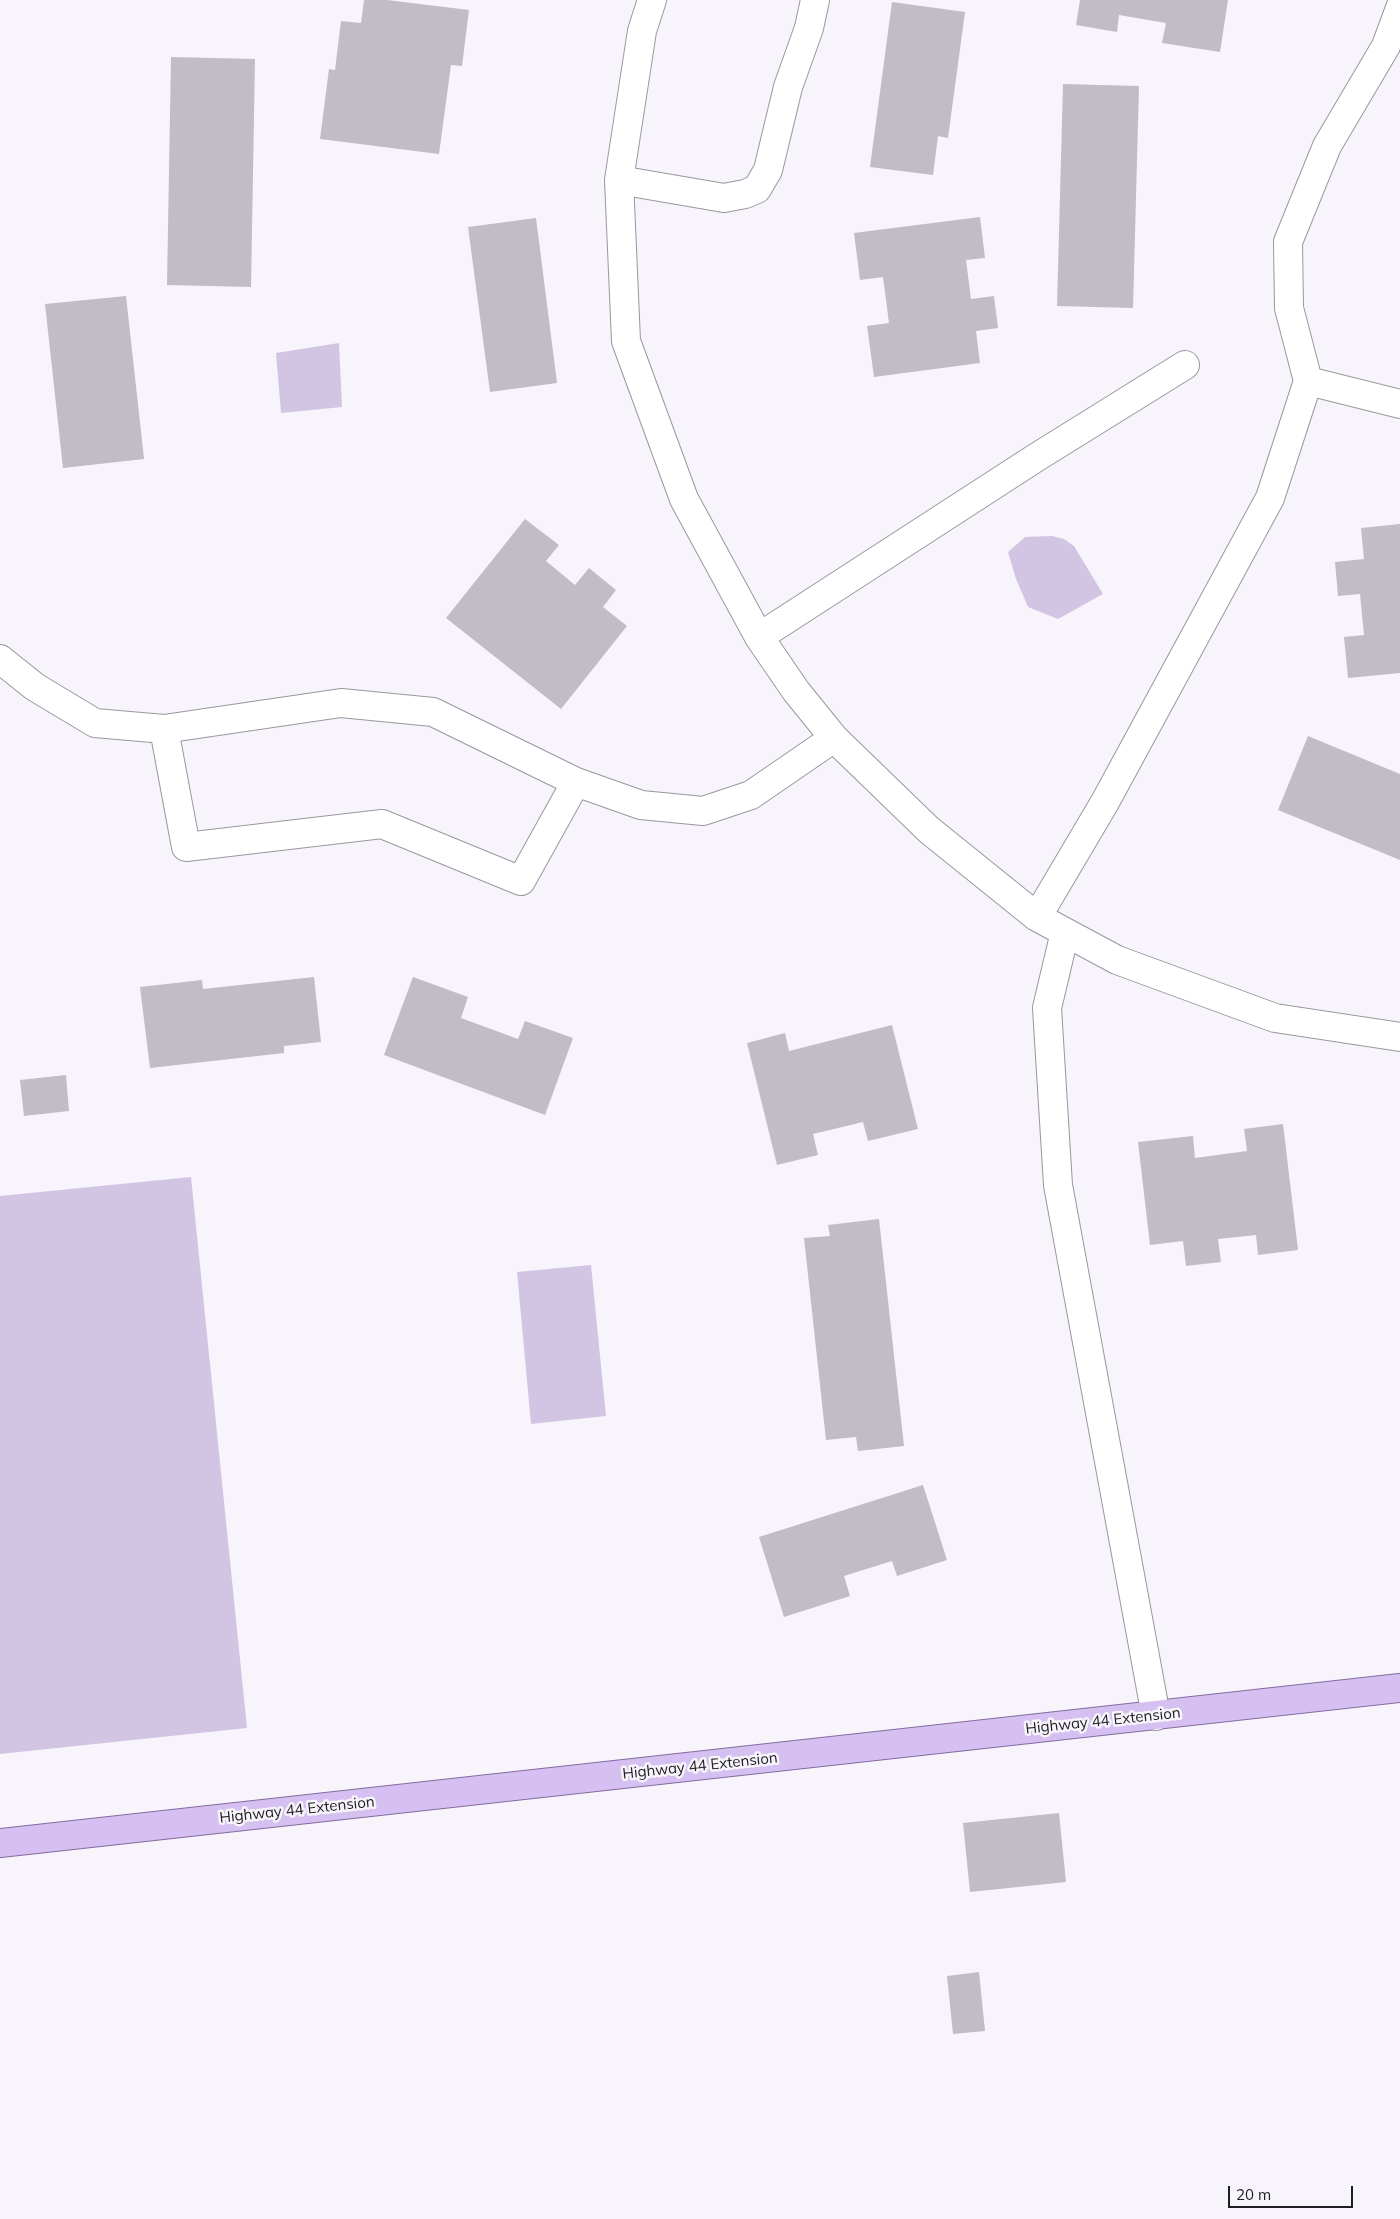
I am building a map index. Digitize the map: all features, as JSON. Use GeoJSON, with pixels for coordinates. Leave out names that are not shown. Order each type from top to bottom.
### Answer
{"type":"FeatureCollection","features":[{"type":"Feature","properties":{"kind":"main road","name":"Highway 44 Extension"},"geometry":{"type":"LineString","coordinates":[[0,1843],[1400,1688]]}},
{"type":"Feature","properties":{"kind":"street"},"geometry":{"type":"LineString","coordinates":[[652,0],[642,31],[619,180],[626,341],[684,499],[759,637],[796,692],[834,738],[929,830],[1037,917],[1117,960],[1275,1018],[1400,1037]]}},
{"type":"Feature","properties":{"kind":"street"},"geometry":{"type":"LineString","coordinates":[[619,180],[724,198],[745,194],[758,189],[768,170],[788,87],[809,28],[815,0]]}},
{"type":"Feature","properties":{"kind":"street"},"geometry":{"type":"LineString","coordinates":[[1037,917],[1105,802],[1270,498],[1308,381],[1289,308],[1288,242],[1328,146],[1386,46],[1400,8]]}},
{"type":"Feature","properties":{"kind":"street"},"geometry":{"type":"LineString","coordinates":[[759,637],[1037,457],[1186,365]]}},
{"type":"Feature","properties":{"kind":"street"},"geometry":{"type":"LineString","coordinates":[[1308,381],[1400,404]]}},
{"type":"Feature","properties":{"kind":"street"},"geometry":{"type":"LineString","coordinates":[[0,659],[35,687],[95,723],[164,729],[342,703],[433,712],[576,782],[641,805],[703,810],[751,795],[834,738]]}},
{"type":"Feature","properties":{"kind":"street"},"geometry":{"type":"LineString","coordinates":[[164,729],[186,848],[382,824],[521,881],[576,782]]}},
{"type":"Feature","properties":{"kind":"street"},"geometry":{"type":"LineString","coordinates":[[1065,932],[1047,1008],[1058,1185],[1156,1716]]}},
{"type":"Feature","properties":{"kind":"shaded area"},"geometry":{"type":"Polygon","coordinates":[[[339,343],[342,407],[281,413],[276,353],[339,343]]]}},
{"type":"Feature","properties":{"kind":"shaded area"},"geometry":{"type":"Polygon","coordinates":[[[1052,536],[1064,539],[1074,546],[1103,594],[1058,619],[1028,607],[1016,579],[1008,552],[1025,537],[1052,536]]]}},
{"type":"Feature","properties":{"kind":"shaded area"},"geometry":{"type":"Polygon","coordinates":[[[191,1177],[247,1728],[0,1754],[0,1196],[191,1177]]]}},
{"type":"Feature","properties":{"kind":"shaded area"},"geometry":{"type":"Polygon","coordinates":[[[591,1265],[606,1416],[531,1424],[517,1272],[591,1265]]]}},
{"type":"Feature","properties":{"kind":"building"},"geometry":{"type":"Polygon","coordinates":[[[364,0],[387,0],[469,10],[462,66],[451,65],[439,154],[320,139],[329,69],[335,70],[341,21],[361,23],[364,0]]]}},
{"type":"Feature","properties":{"kind":"building"},"geometry":{"type":"Polygon","coordinates":[[[1080,0],[1228,0],[1220,52],[1162,43],[1166,23],[1119,15],[1117,32],[1076,25],[1080,0]]]}},
{"type":"Feature","properties":{"kind":"building"},"geometry":{"type":"Polygon","coordinates":[[[892,2],[965,12],[948,138],[938,136],[933,175],[870,167],[892,2]]]}},
{"type":"Feature","properties":{"kind":"building"},"geometry":{"type":"Polygon","coordinates":[[[171,57],[255,59],[251,287],[167,285],[171,57]]]}},
{"type":"Feature","properties":{"kind":"building"},"geometry":{"type":"Polygon","coordinates":[[[1063,84],[1139,86],[1133,308],[1057,306],[1063,84]]]}},
{"type":"Feature","properties":{"kind":"building"},"geometry":{"type":"Polygon","coordinates":[[[980,217],[985,258],[966,260],[971,299],[994,296],[998,328],[976,331],[980,363],[874,377],[867,326],[889,323],[883,277],[860,280],[854,233],[980,217]]]}},
{"type":"Feature","properties":{"kind":"building"},"geometry":{"type":"Polygon","coordinates":[[[536,218],[557,383],[490,392],[468,227],[536,218]]]}},
{"type":"Feature","properties":{"kind":"building"},"geometry":{"type":"Polygon","coordinates":[[[126,296],[144,459],[63,468],[45,304],[126,296]]]}},
{"type":"Feature","properties":{"kind":"building"},"geometry":{"type":"Polygon","coordinates":[[[525,519],[559,545],[546,561],[575,585],[589,568],[616,590],[603,607],[627,626],[561,709],[446,618],[525,519]]]}},
{"type":"Feature","properties":{"kind":"building"},"geometry":{"type":"Polygon","coordinates":[[[1400,524],[1400,673],[1348,678],[1344,637],[1364,635],[1360,594],[1338,596],[1335,562],[1364,559],[1361,528],[1400,524]]]}},
{"type":"Feature","properties":{"kind":"building"},"geometry":{"type":"Polygon","coordinates":[[[1308,736],[1400,774],[1400,860],[1278,810],[1308,736]]]}},
{"type":"Feature","properties":{"kind":"building"},"geometry":{"type":"Polygon","coordinates":[[[314,977],[321,1042],[284,1046],[284,1053],[150,1068],[140,987],[202,980],[203,989],[314,977]]]}},
{"type":"Feature","properties":{"kind":"building"},"geometry":{"type":"Polygon","coordinates":[[[413,977],[468,997],[461,1018],[518,1039],[525,1021],[573,1038],[545,1115],[384,1055],[413,977]]]}},
{"type":"Feature","properties":{"kind":"building"},"geometry":{"type":"Polygon","coordinates":[[[892,1025],[918,1129],[868,1141],[863,1122],[813,1134],[818,1155],[777,1165],[747,1043],[785,1033],[789,1051],[892,1025]]]}},
{"type":"Feature","properties":{"kind":"building"},"geometry":{"type":"Polygon","coordinates":[[[66,1075],[69,1111],[24,1116],[20,1080],[66,1075]]]}},
{"type":"Feature","properties":{"kind":"building"},"geometry":{"type":"Polygon","coordinates":[[[1283,1124],[1298,1250],[1258,1255],[1256,1235],[1218,1239],[1221,1262],[1186,1266],[1183,1241],[1150,1245],[1138,1142],[1193,1136],[1195,1158],[1247,1151],[1244,1129],[1283,1124]]]}},
{"type":"Feature","properties":{"kind":"building"},"geometry":{"type":"Polygon","coordinates":[[[879,1219],[904,1446],[858,1451],[856,1437],[826,1440],[804,1238],[830,1236],[828,1225],[879,1219]]]}},
{"type":"Feature","properties":{"kind":"building"},"geometry":{"type":"Polygon","coordinates":[[[923,1485],[947,1560],[897,1576],[892,1561],[844,1576],[850,1596],[784,1617],[759,1537],[923,1485]]]}},
{"type":"Feature","properties":{"kind":"building"},"geometry":{"type":"Polygon","coordinates":[[[1059,1813],[1066,1882],[970,1892],[963,1823],[1059,1813]]]}},
{"type":"Feature","properties":{"kind":"building"},"geometry":{"type":"Polygon","coordinates":[[[979,1972],[985,2031],[953,2034],[947,1976],[979,1972]]]}}]}
